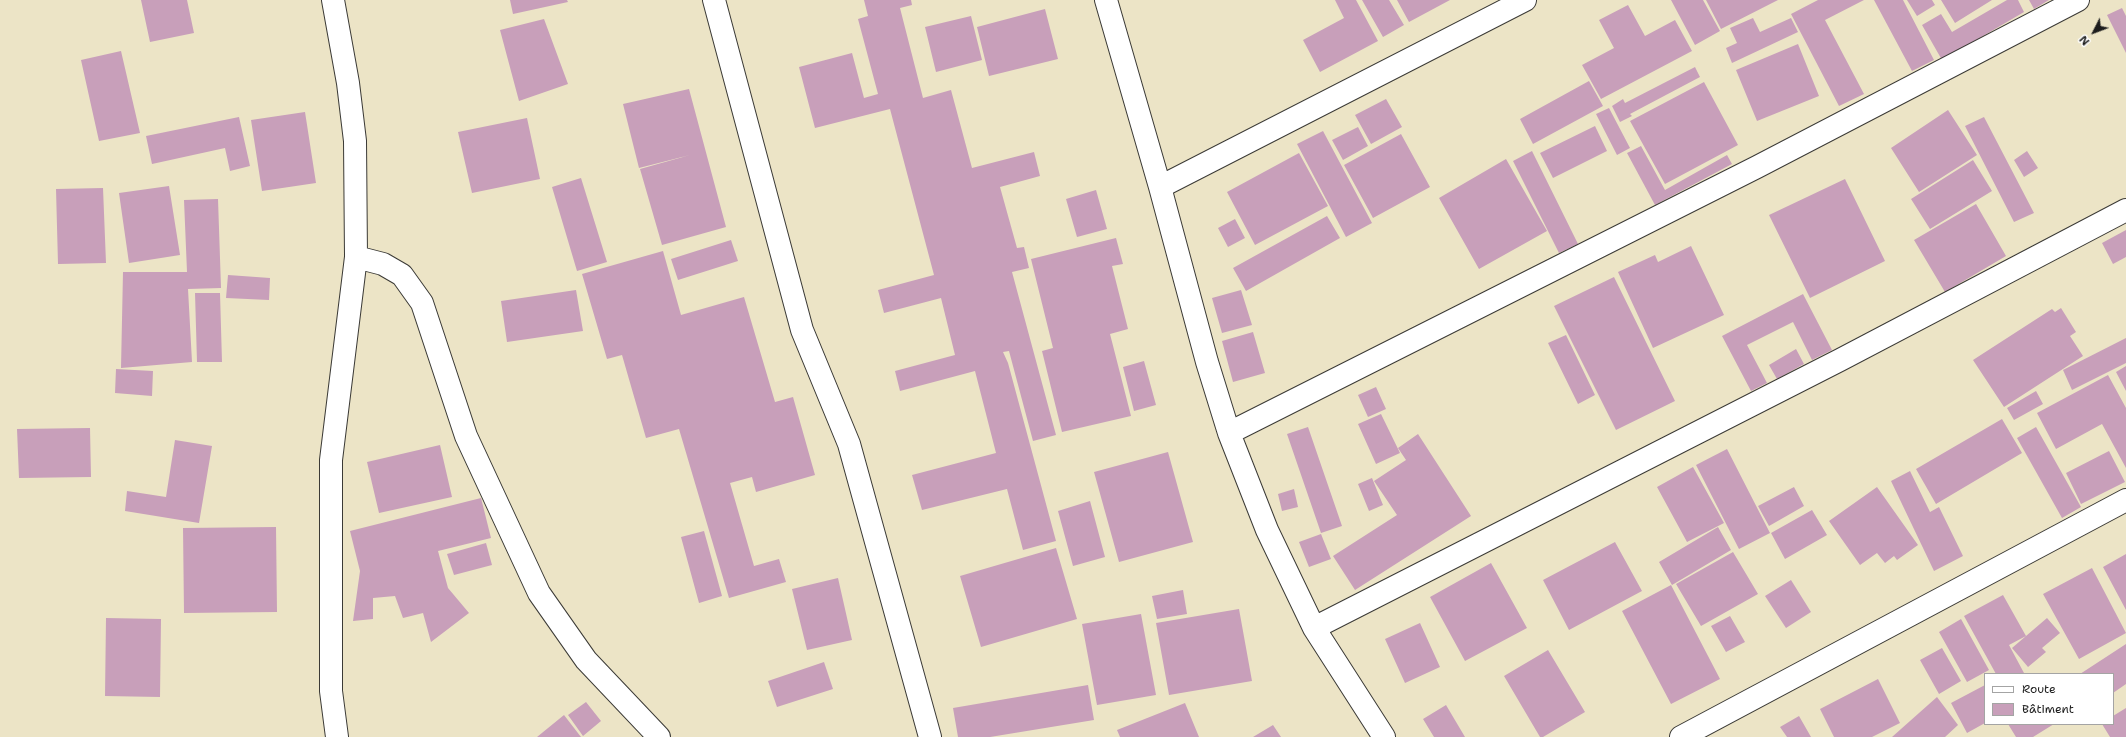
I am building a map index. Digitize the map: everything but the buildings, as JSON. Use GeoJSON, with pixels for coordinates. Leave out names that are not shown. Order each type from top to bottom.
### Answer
{"type":"FeatureCollection","features":[{"type":"Feature","properties":{"kind":"street"},"geometry":{"type":"LineString","coordinates":[[333,0],[348,83],[355,141],[356,257],[331,460],[331,691],[337,737]]}},
{"type":"Feature","properties":{"kind":"street"},"geometry":{"type":"LineString","coordinates":[[714,0],[802,330],[849,444],[930,737]]}},
{"type":"Feature","properties":{"kind":"street"},"geometry":{"type":"LineString","coordinates":[[1106,0],[1160,187],[1207,362],[1229,433],[1268,530],[1314,628],[1384,737]]}},
{"type":"Feature","properties":{"kind":"street"},"geometry":{"type":"LineString","coordinates":[[1160,187],[1525,0]]}},
{"type":"Feature","properties":{"kind":"street"},"geometry":{"type":"LineString","coordinates":[[1229,433],[1757,167],[2078,0]]}},
{"type":"Feature","properties":{"kind":"street"},"geometry":{"type":"LineString","coordinates":[[1314,628],[1840,360],[2126,210]]}},
{"type":"Feature","properties":{"kind":"street"},"geometry":{"type":"LineString","coordinates":[[356,257],[383,264],[402,275],[422,303],[466,436],[539,592],[586,660],[659,737]]}},
{"type":"Feature","properties":{"kind":"street"},"geometry":{"type":"LineString","coordinates":[[1681,737],[2126,500]]}}]}
